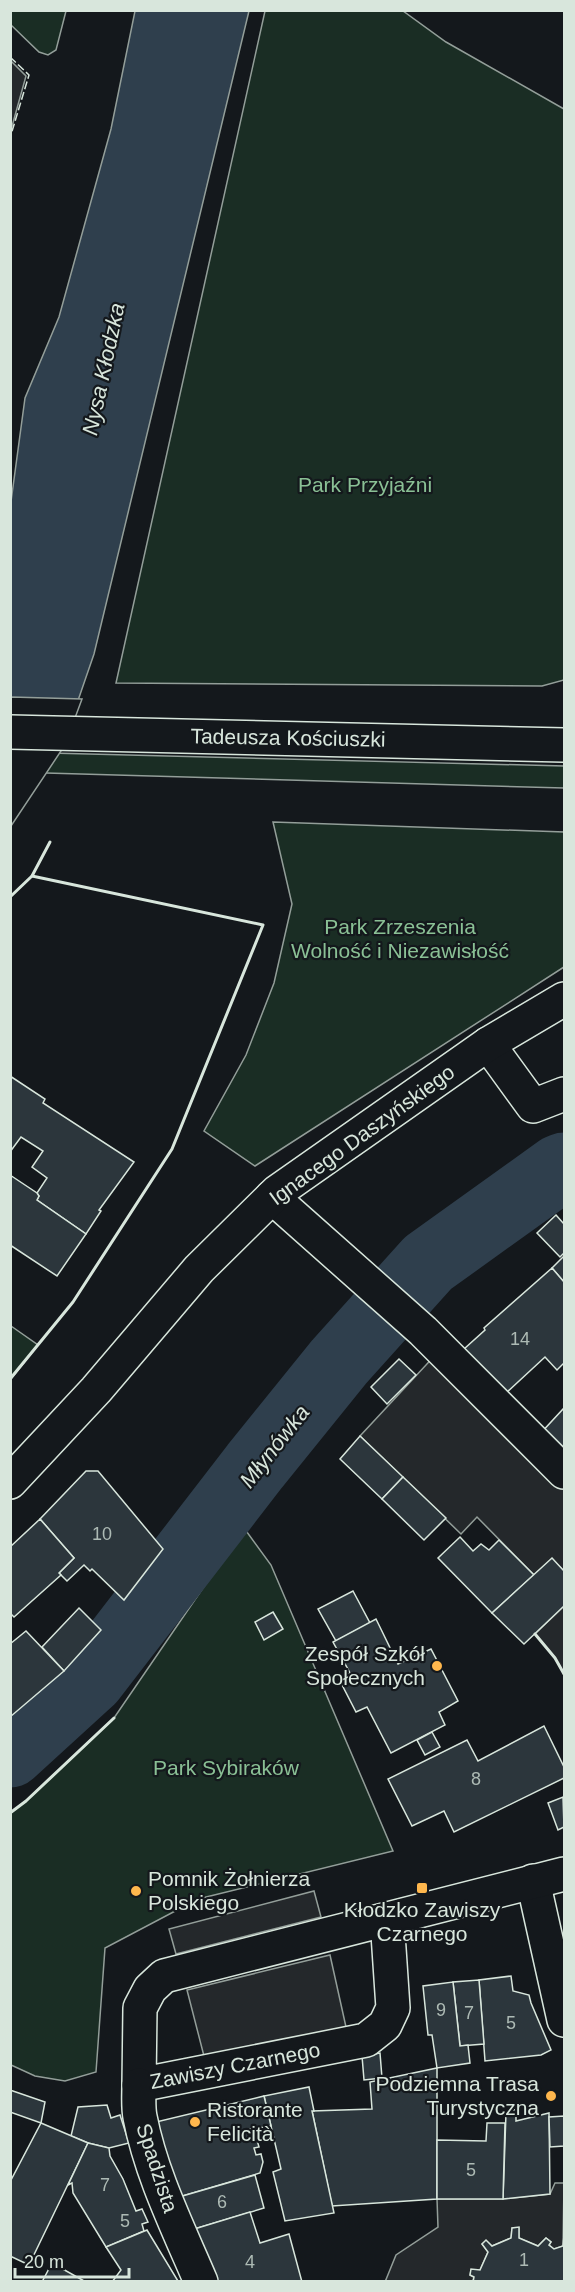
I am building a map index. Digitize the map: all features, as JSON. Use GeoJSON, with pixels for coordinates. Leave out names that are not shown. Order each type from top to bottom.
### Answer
{"type":"FeatureCollection","features":[{"type":"Feature","properties":{"kind":"street","name":"Tadeusza Kościuszki"},"geometry":{"type":"LineString","coordinates":[[10,732],[564,745]]}},
{"type":"Feature","properties":{"kind":"street","name":"Ignacego Daszyńskiego"},"geometry":{"type":"LineString","coordinates":[[10,1482],[96,1390],[199,1269],[272,1197],[488,1044],[564,999]]}},
{"type":"Feature","properties":{"kind":"street"},"geometry":{"type":"LineString","coordinates":[[488,1044],[533,1106],[564,1094]]}},
{"type":"Feature","properties":{"kind":"street"},"geometry":{"type":"LineString","coordinates":[[272,1197],[423,1331],[564,1472]]}},
{"type":"Feature","properties":{"kind":"street","name":"Zawiszy Czarnego"},"geometry":{"type":"LineString","coordinates":[[387,1919],[393,2008],[385,2025],[366,2040],[139,2085],[140,2008],[150,1989],[164,1976],[533,1881],[564,1874]]}},
{"type":"Feature","properties":{"kind":"street"},"geometry":{"type":"LineString","coordinates":[[533,1881],[564,2020]]}},
{"type":"Feature","properties":{"kind":"street","name":"Spadzista"},"geometry":{"type":"LineString","coordinates":[[139,2085],[140,2115],[149,2150],[168,2205],[201,2282]]}},
{"type":"Feature","properties":{"kind":"green space"},"geometry":{"type":"Polygon","coordinates":[[[10,11],[66,11],[56,50],[48,55],[39,52],[11,25],[10,11]]]}},
{"type":"Feature","properties":{"kind":"green space","name":"Park Przyjaźni"},"geometry":{"type":"Polygon","coordinates":[[[265,11],[403,11],[446,42],[564,109],[564,680],[542,686],[116,683],[265,11]]]}},
{"type":"Feature","properties":{"kind":"green space"},"geometry":{"type":"Polygon","coordinates":[[[10,752],[564,766],[564,788],[11,772],[10,752]]]}},
{"type":"Feature","properties":{"kind":"green space","name":"Park Zrzeszenia Wolność i Niezawisłość"},"geometry":{"type":"Polygon","coordinates":[[[273,822],[564,832],[564,967],[255,1166],[204,1131],[246,1055],[274,983],[292,904],[273,822]]]}},
{"type":"Feature","properties":{"kind":"green space"},"geometry":{"type":"Polygon","coordinates":[[[11,1326],[38,1345],[11,1379],[11,1326]]]}},
{"type":"Feature","properties":{"kind":"green space","name":"Park Sybiraków"},"geometry":{"type":"Polygon","coordinates":[[[244,1528],[271,1565],[393,1851],[198,1899],[105,1948],[96,2072],[65,2081],[35,2076],[11,2065],[11,1813],[114,1718],[244,1528]]]}},
{"type":"Feature","properties":{"kind":"shaded area"},"geometry":{"type":"Polygon","coordinates":[[[11,61],[26,76],[11,130],[11,61]]]}},
{"type":"Feature","properties":{"kind":"shaded area"},"geometry":{"type":"Polygon","coordinates":[[[452,1337],[564,1459],[564,1571],[552,1559],[534,1575],[477,1517],[461,1534],[360,1436],[452,1337]]]}},
{"type":"Feature","properties":{"kind":"shaded area"},"geometry":{"type":"Polygon","coordinates":[[[564,1606],[564,1674],[555,1658],[535,1634],[564,1606]]]}},
{"type":"Feature","properties":{"kind":"shaded area"},"geometry":{"type":"Polygon","coordinates":[[[314,1891],[321,1917],[176,1954],[169,1929],[314,1891]]]}},
{"type":"Feature","properties":{"kind":"shaded area"},"geometry":{"type":"Polygon","coordinates":[[[330,1955],[346,2027],[205,2060],[187,1990],[330,1955]]]}},
{"type":"Feature","properties":{"kind":"shaded area"},"geometry":{"type":"Polygon","coordinates":[[[555,2183],[564,2183],[563,2246],[554,2249],[546,2238],[538,2246],[519,2238],[519,2228],[512,2228],[511,2238],[492,2246],[486,2241],[482,2244],[488,2252],[480,2270],[471,2270],[470,2275],[474,2277],[473,2281],[385,2282],[396,2255],[438,2227],[437,2199],[503,2199],[550,2194],[555,2183]]]}},
{"type":"Feature","properties":{"kind":"water","name":"Nysa Kłodzka"},"geometry":{"type":"Polygon","coordinates":[[[135,11],[249,11],[94,654],[63,744],[11,823],[10,509],[25,398],[59,317],[111,129],[135,11]]]}},
{"type":"Feature","properties":{"kind":"pier"},"geometry":{"type":"Polygon","coordinates":[[[11,697],[82,699],[65,745],[11,826],[11,697]]]}},
{"type":"Feature","properties":{"kind":"building"},"geometry":{"type":"Polygon","coordinates":[[[10,1076],[45,1099],[43,1103],[134,1162],[99,1210],[101,1211],[86,1234],[37,1200],[39,1196],[37,1193],[47,1178],[32,1167],[43,1151],[21,1137],[10,1152],[10,1076]]]}},
{"type":"Feature","properties":{"kind":"building"},"geometry":{"type":"Polygon","coordinates":[[[10,1175],[37,1193],[39,1196],[37,1200],[86,1234],[57,1276],[10,1245],[10,1175]]]}},
{"type":"Feature","properties":{"kind":"building"},"geometry":{"type":"Polygon","coordinates":[[[556,1215],[564,1224],[564,1253],[560,1257],[537,1233],[556,1215]]]}},
{"type":"Feature","properties":{"kind":"building"},"geometry":{"type":"Polygon","coordinates":[[[564,1256],[564,1282],[552,1268],[564,1256]]]}},
{"type":"Feature","properties":{"kind":"building"},"geometry":{"type":"Polygon","coordinates":[[[552,1268],[564,1282],[564,1363],[557,1370],[545,1357],[506,1393],[464,1349],[485,1330],[484,1328],[552,1268]]]}},
{"type":"Feature","properties":{"kind":"building"},"geometry":{"type":"Polygon","coordinates":[[[399,1359],[416,1375],[387,1404],[371,1387],[399,1359]]]}},
{"type":"Feature","properties":{"kind":"building"},"geometry":{"type":"Polygon","coordinates":[[[564,1408],[564,1459],[539,1435],[564,1408]]]}},
{"type":"Feature","properties":{"kind":"building"},"geometry":{"type":"Polygon","coordinates":[[[360,1436],[403,1477],[382,1499],[340,1459],[360,1436]]]}},
{"type":"Feature","properties":{"kind":"building"},"geometry":{"type":"Polygon","coordinates":[[[86,1471],[98,1471],[163,1549],[124,1600],[92,1569],[90,1571],[84,1565],[67,1581],[59,1573],[74,1558],[40,1519],[86,1471]]]}},
{"type":"Feature","properties":{"kind":"building"},"geometry":{"type":"Polygon","coordinates":[[[403,1477],[446,1518],[424,1540],[382,1499],[403,1477]]]}},
{"type":"Feature","properties":{"kind":"building"},"geometry":{"type":"Polygon","coordinates":[[[40,1519],[74,1558],[59,1573],[61,1575],[14,1617],[10,1613],[10,1547],[40,1519]]]}},
{"type":"Feature","properties":{"kind":"building"},"geometry":{"type":"Polygon","coordinates":[[[460,1537],[473,1551],[481,1544],[489,1550],[499,1540],[534,1575],[492,1613],[438,1558],[460,1537]]]}},
{"type":"Feature","properties":{"kind":"building"},"geometry":{"type":"Polygon","coordinates":[[[552,1558],[564,1571],[564,1606],[524,1644],[492,1613],[552,1558]]]}},
{"type":"Feature","properties":{"kind":"building"},"geometry":{"type":"Polygon","coordinates":[[[353,1591],[370,1623],[336,1641],[318,1609],[353,1591]]]}},
{"type":"Feature","properties":{"kind":"building"},"geometry":{"type":"Polygon","coordinates":[[[79,1608],[101,1630],[64,1671],[42,1647],[79,1608]]]}},
{"type":"Feature","properties":{"kind":"building"},"geometry":{"type":"Polygon","coordinates":[[[273,1612],[283,1629],[264,1640],[255,1622],[273,1612]]]}},
{"type":"Feature","properties":{"kind":"building"},"geometry":{"type":"Polygon","coordinates":[[[376,1619],[398,1664],[431,1649],[458,1701],[439,1712],[445,1725],[391,1753],[367,1707],[356,1712],[339,1679],[350,1673],[333,1642],[376,1619]]]}},
{"type":"Feature","properties":{"kind":"building"},"geometry":{"type":"Polygon","coordinates":[[[26,1631],[64,1671],[10,1717],[10,1644],[26,1631]]]}},
{"type":"Feature","properties":{"kind":"building"},"geometry":{"type":"Polygon","coordinates":[[[544,1726],[564,1767],[564,1778],[454,1832],[444,1811],[412,1826],[388,1779],[467,1740],[478,1761],[544,1726]]]}},
{"type":"Feature","properties":{"kind":"building"},"geometry":{"type":"Polygon","coordinates":[[[432,1732],[440,1747],[425,1755],[417,1740],[432,1732]]]}},
{"type":"Feature","properties":{"kind":"building"},"geometry":{"type":"Polygon","coordinates":[[[563,1797],[564,1827],[558,1830],[548,1803],[563,1797]]]}},
{"type":"Feature","properties":{"kind":"building"},"geometry":{"type":"Polygon","coordinates":[[[511,1976],[513,1991],[529,1995],[551,2050],[541,2055],[485,2061],[479,1980],[511,1976]]]}},
{"type":"Feature","properties":{"kind":"building"},"geometry":{"type":"Polygon","coordinates":[[[479,1980],[484,2044],[460,2046],[453,1982],[479,1980]]]}},
{"type":"Feature","properties":{"kind":"building"},"geometry":{"type":"Polygon","coordinates":[[[453,1982],[460,2046],[468,2045],[470,2063],[437,2068],[432,2035],[428,2035],[423,1986],[453,1982]]]}},
{"type":"Feature","properties":{"kind":"building"},"geometry":{"type":"Polygon","coordinates":[[[380,2053],[382,2078],[364,2080],[362,2056],[380,2053]]]}},
{"type":"Feature","properties":{"kind":"building"},"geometry":{"type":"Polygon","coordinates":[[[437,2068],[437,2199],[332,2206],[312,2111],[372,2109],[370,2082],[437,2068]]]}},
{"type":"Feature","properties":{"kind":"building"},"geometry":{"type":"Polygon","coordinates":[[[309,2087],[334,2213],[285,2221],[273,2172],[281,2169],[264,2096],[309,2087]]]}},
{"type":"Feature","properties":{"kind":"building"},"geometry":{"type":"Polygon","coordinates":[[[10,2090],[45,2102],[41,2123],[10,2112],[10,2090]]]}},
{"type":"Feature","properties":{"kind":"building"},"geometry":{"type":"Polygon","coordinates":[[[264,2096],[271,2126],[250,2129],[253,2140],[257,2140],[259,2147],[254,2148],[256,2155],[261,2154],[263,2162],[260,2173],[179,2197],[156,2122],[264,2096]]]}},
{"type":"Feature","properties":{"kind":"building"},"geometry":{"type":"Polygon","coordinates":[[[107,2105],[111,2118],[120,2115],[129,2143],[109,2148],[71,2136],[78,2107],[107,2105]]]}},
{"type":"Feature","properties":{"kind":"building"},"geometry":{"type":"Polygon","coordinates":[[[516,2109],[516,2121],[549,2113],[550,2194],[503,2199],[506,2113],[516,2109]]]}},
{"type":"Feature","properties":{"kind":"building"},"geometry":{"type":"Polygon","coordinates":[[[564,2116],[564,2146],[550,2147],[549,2117],[564,2116]]]}},
{"type":"Feature","properties":{"kind":"building"},"geometry":{"type":"Polygon","coordinates":[[[41,2123],[88,2143],[29,2265],[10,2256],[10,2182],[41,2123]]]}},
{"type":"Feature","properties":{"kind":"building"},"geometry":{"type":"Polygon","coordinates":[[[487,2123],[505,2123],[503,2199],[437,2199],[437,2140],[486,2141],[487,2123]]]}},
{"type":"Feature","properties":{"kind":"building"},"geometry":{"type":"Polygon","coordinates":[[[88,2143],[109,2148],[110,2156],[123,2179],[136,2211],[142,2209],[148,2222],[142,2224],[144,2231],[106,2247],[73,2193],[72,2183],[68,2185],[88,2143]]]}},
{"type":"Feature","properties":{"kind":"building"},"geometry":{"type":"Polygon","coordinates":[[[255,2175],[264,2208],[191,2230],[179,2197],[255,2175]]]}},
{"type":"Feature","properties":{"kind":"building"},"geometry":{"type":"Polygon","coordinates":[[[250,2212],[260,2243],[289,2234],[302,2282],[212,2282],[191,2230],[250,2212]]]}},
{"type":"Feature","properties":{"kind":"building"},"geometry":{"type":"Polygon","coordinates":[[[519,2227],[519,2238],[538,2246],[546,2238],[554,2249],[563,2246],[564,2235],[564,2282],[473,2282],[474,2277],[470,2275],[471,2269],[480,2270],[488,2252],[482,2244],[486,2240],[492,2246],[511,2238],[512,2228],[519,2227]]]}},
{"type":"Feature","properties":{"kind":"building"},"geometry":{"type":"Polygon","coordinates":[[[147,2230],[178,2281],[112,2282],[121,2270],[106,2247],[147,2230]]]}},
{"type":"Feature","properties":{"kind":"building"},"geometry":{"type":"Polygon","coordinates":[[[52,2263],[86,2282],[42,2282],[52,2263]]]}},
{"type":"Feature","properties":{"kind":"waterway","name":"Młynówka"},"geometry":{"type":"LineString","coordinates":[[10,1753],[91,1679],[255,1466],[339,1362],[428,1263],[564,1167]]}},
{"type":"Feature","properties":{"kind":"fence"},"geometry":{"type":"LineString","coordinates":[[10,57],[29,75],[10,138]]}},
{"type":"Feature","properties":{"kind":"wall"},"geometry":{"type":"LineString","coordinates":[[10,897],[32,876],[50,842]]}},
{"type":"Feature","properties":{"kind":"wall"},"geometry":{"type":"LineString","coordinates":[[10,1379],[73,1302],[172,1149],[263,925],[32,876]]}},
{"type":"Feature","properties":{"kind":"wall"},"geometry":{"type":"LineString","coordinates":[[535,1634],[555,1658],[564,1674]]}},
{"type":"Feature","properties":{"kind":"wall"},"geometry":{"type":"LineString","coordinates":[[10,1813],[26,1801],[114,1718]]}},
{"type":"Feature","properties":{"kind":"place","name":"Zespół Szkół Społecznych"},"geometry":{"type":"Point","coordinates":[437,1666]}},
{"type":"Feature","properties":{"kind":"place","name":"Kłodzko Zawiszy Czarnego"},"geometry":{"type":"Point","coordinates":[422,1888]}},
{"type":"Feature","properties":{"kind":"place","name":"Pomnik Żołnierza Polskiego"},"geometry":{"type":"Point","coordinates":[136,1891]}},
{"type":"Feature","properties":{"kind":"place","name":"Podziemna Trasa Turystyczna"},"geometry":{"type":"Point","coordinates":[551,2096]}},
{"type":"Feature","properties":{"kind":"place","name":"Ristorante Felicità"},"geometry":{"type":"Point","coordinates":[195,2122]}}]}
